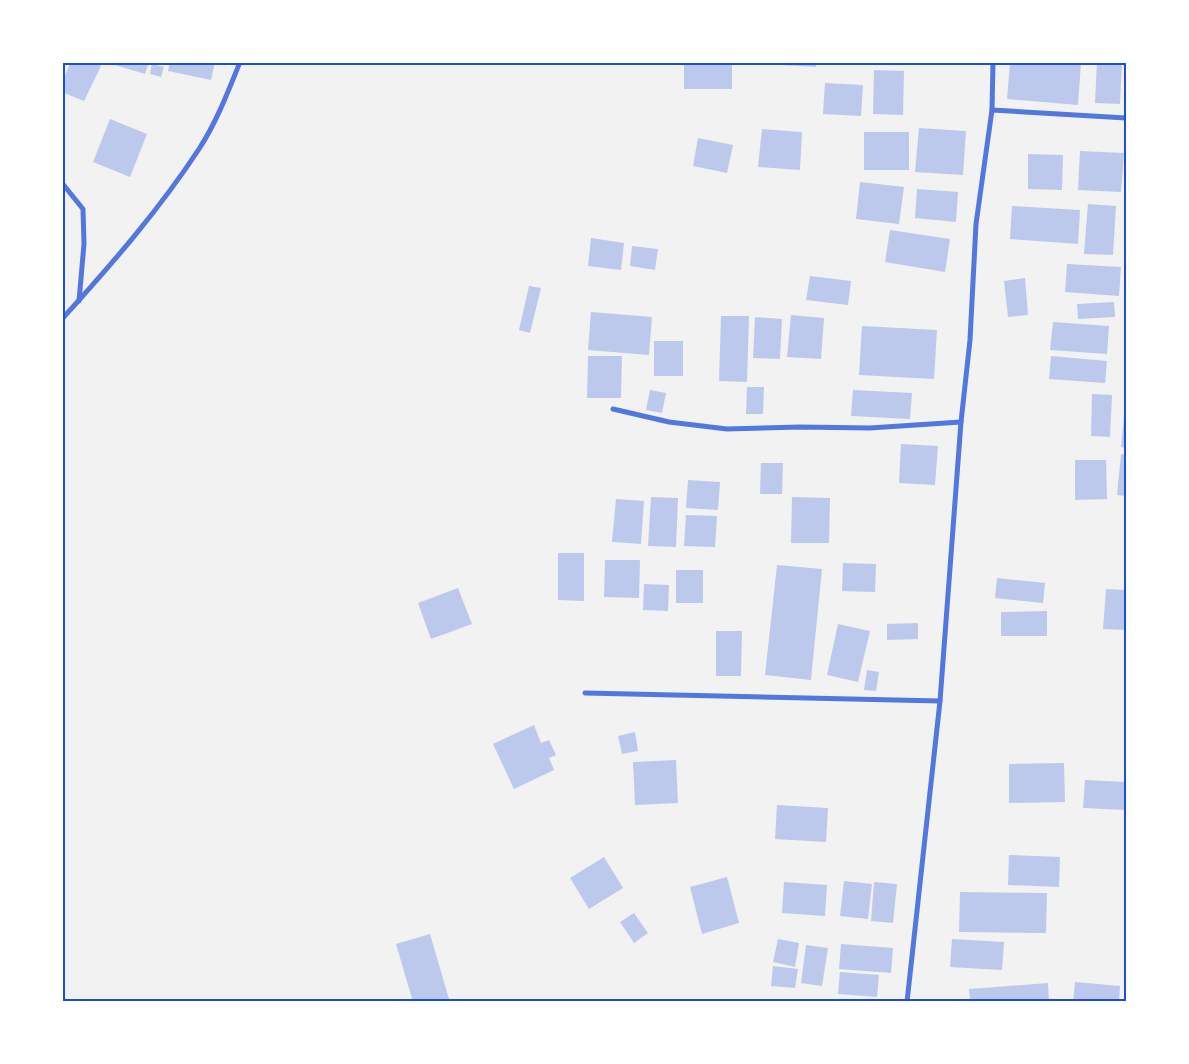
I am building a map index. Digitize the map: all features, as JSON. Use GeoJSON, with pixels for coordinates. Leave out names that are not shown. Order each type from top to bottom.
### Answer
{"type":"FeatureCollection","features":[{"type":"Feature","properties":{"kind":"street"},"geometry":{"type":"LineString","coordinates":[[62,320],[145,224],[200,148],[218,114],[240,62]]}},
{"type":"Feature","properties":{"kind":"street"},"geometry":{"type":"LineString","coordinates":[[907,1002],[940,702],[961,422],[970,340],[976,224],[992,110],[993,62]]}},
{"type":"Feature","properties":{"kind":"street"},"geometry":{"type":"LineString","coordinates":[[992,110],[1126,118]]}},
{"type":"Feature","properties":{"kind":"street"},"geometry":{"type":"LineString","coordinates":[[62,183],[83,209],[84,244],[79,301]]}},
{"type":"Feature","properties":{"kind":"street"},"geometry":{"type":"LineString","coordinates":[[613,409],[669,422],[727,429],[870,428],[961,422]]}},
{"type":"Feature","properties":{"kind":"street"},"geometry":{"type":"LineString","coordinates":[[585,693],[940,702]]}},
{"type":"Feature","properties":{"kind":"building"},"geometry":{"type":"Polygon","coordinates":[[[71,62],[93,62],[101,66],[84,101],[62,92],[62,82],[71,62]]]}},
{"type":"Feature","properties":{"kind":"building"},"geometry":{"type":"Polygon","coordinates":[[[116,62],[149,62],[145,74],[115,65],[116,62]]]}},
{"type":"Feature","properties":{"kind":"building"},"geometry":{"type":"Polygon","coordinates":[[[170,62],[215,62],[211,80],[168,71],[170,62]]]}},
{"type":"Feature","properties":{"kind":"building"},"geometry":{"type":"Polygon","coordinates":[[[684,62],[732,62],[732,89],[684,89],[684,62]]]}},
{"type":"Feature","properties":{"kind":"building"},"geometry":{"type":"Polygon","coordinates":[[[766,62],[816,62],[816,67],[766,64],[766,62]]]}},
{"type":"Feature","properties":{"kind":"building"},"geometry":{"type":"Polygon","coordinates":[[[1010,62],[1081,62],[1078,105],[1007,99],[1010,62]]]}},
{"type":"Feature","properties":{"kind":"building"},"geometry":{"type":"Polygon","coordinates":[[[1097,62],[1122,62],[1120,104],[1095,103],[1097,62]]]}},
{"type":"Feature","properties":{"kind":"building"},"geometry":{"type":"Polygon","coordinates":[[[152,64],[164,67],[161,77],[150,74],[152,64]]]}},
{"type":"Feature","properties":{"kind":"building"},"geometry":{"type":"Polygon","coordinates":[[[874,70],[904,71],[903,115],[873,114],[874,70]]]}},
{"type":"Feature","properties":{"kind":"building"},"geometry":{"type":"Polygon","coordinates":[[[825,83],[863,85],[861,116],[823,114],[825,83]]]}},
{"type":"Feature","properties":{"kind":"building"},"geometry":{"type":"Polygon","coordinates":[[[110,119],[147,134],[130,177],[93,162],[110,119]]]}},
{"type":"Feature","properties":{"kind":"building"},"geometry":{"type":"Polygon","coordinates":[[[919,128],[966,131],[963,175],[915,172],[919,128]]]}},
{"type":"Feature","properties":{"kind":"building"},"geometry":{"type":"Polygon","coordinates":[[[762,129],[802,132],[800,170],[758,167],[762,129]]]}},
{"type":"Feature","properties":{"kind":"building"},"geometry":{"type":"Polygon","coordinates":[[[864,132],[909,132],[909,170],[864,170],[864,132]]]}},
{"type":"Feature","properties":{"kind":"building"},"geometry":{"type":"Polygon","coordinates":[[[698,138],[733,145],[727,173],[693,166],[698,138]]]}},
{"type":"Feature","properties":{"kind":"building"},"geometry":{"type":"Polygon","coordinates":[[[1080,151],[1124,153],[1121,192],[1078,190],[1080,151]]]}},
{"type":"Feature","properties":{"kind":"building"},"geometry":{"type":"Polygon","coordinates":[[[1028,154],[1063,155],[1062,190],[1028,189],[1028,154]]]}},
{"type":"Feature","properties":{"kind":"building"},"geometry":{"type":"Polygon","coordinates":[[[860,182],[904,187],[899,224],[856,219],[860,182]]]}},
{"type":"Feature","properties":{"kind":"building"},"geometry":{"type":"Polygon","coordinates":[[[917,189],[958,192],[956,222],[915,218],[917,189]]]}},
{"type":"Feature","properties":{"kind":"building"},"geometry":{"type":"Polygon","coordinates":[[[1088,204],[1116,206],[1113,255],[1084,254],[1088,204]]]}},
{"type":"Feature","properties":{"kind":"building"},"geometry":{"type":"Polygon","coordinates":[[[1012,206],[1080,210],[1078,244],[1010,239],[1012,206]]]}},
{"type":"Feature","properties":{"kind":"building"},"geometry":{"type":"Polygon","coordinates":[[[890,230],[950,239],[945,272],[885,262],[890,230]]]}},
{"type":"Feature","properties":{"kind":"building"},"geometry":{"type":"Polygon","coordinates":[[[591,238],[624,243],[621,270],[588,266],[591,238]]]}},
{"type":"Feature","properties":{"kind":"building"},"geometry":{"type":"Polygon","coordinates":[[[632,246],[658,249],[655,270],[630,266],[632,246]]]}},
{"type":"Feature","properties":{"kind":"building"},"geometry":{"type":"Polygon","coordinates":[[[1067,264],[1121,267],[1119,296],[1065,292],[1067,264]]]}},
{"type":"Feature","properties":{"kind":"building"},"geometry":{"type":"Polygon","coordinates":[[[810,276],[851,281],[848,305],[806,300],[810,276]]]}},
{"type":"Feature","properties":{"kind":"building"},"geometry":{"type":"Polygon","coordinates":[[[1025,278],[1028,315],[1008,317],[1004,281],[1025,278]]]}},
{"type":"Feature","properties":{"kind":"building"},"geometry":{"type":"Polygon","coordinates":[[[529,286],[541,288],[530,333],[519,330],[529,286]]]}},
{"type":"Feature","properties":{"kind":"building"},"geometry":{"type":"Polygon","coordinates":[[[1114,302],[1115,317],[1078,319],[1077,304],[1114,302]]]}},
{"type":"Feature","properties":{"kind":"building"},"geometry":{"type":"Polygon","coordinates":[[[591,312],[652,317],[649,355],[588,350],[591,312]]]}},
{"type":"Feature","properties":{"kind":"building"},"geometry":{"type":"Polygon","coordinates":[[[791,315],[824,318],[821,359],[787,357],[791,315]]]}},
{"type":"Feature","properties":{"kind":"building"},"geometry":{"type":"Polygon","coordinates":[[[721,316],[749,316],[747,382],[719,381],[721,316]]]}},
{"type":"Feature","properties":{"kind":"building"},"geometry":{"type":"Polygon","coordinates":[[[755,317],[782,319],[780,359],[753,358],[755,317]]]}},
{"type":"Feature","properties":{"kind":"building"},"geometry":{"type":"Polygon","coordinates":[[[1053,322],[1109,326],[1107,354],[1050,350],[1053,322]]]}},
{"type":"Feature","properties":{"kind":"building"},"geometry":{"type":"Polygon","coordinates":[[[862,326],[937,330],[934,379],[859,375],[862,326]]]}},
{"type":"Feature","properties":{"kind":"building"},"geometry":{"type":"Polygon","coordinates":[[[654,341],[683,341],[683,376],[654,376],[654,341]]]}},
{"type":"Feature","properties":{"kind":"building"},"geometry":{"type":"Polygon","coordinates":[[[588,356],[622,356],[621,398],[587,398],[588,356]]]}},
{"type":"Feature","properties":{"kind":"building"},"geometry":{"type":"Polygon","coordinates":[[[1051,356],[1107,361],[1105,383],[1049,379],[1051,356]]]}},
{"type":"Feature","properties":{"kind":"building"},"geometry":{"type":"Polygon","coordinates":[[[747,387],[764,387],[763,414],[746,414],[747,387]]]}},
{"type":"Feature","properties":{"kind":"building"},"geometry":{"type":"Polygon","coordinates":[[[650,390],[666,393],[662,413],[646,410],[650,390]]]}},
{"type":"Feature","properties":{"kind":"building"},"geometry":{"type":"Polygon","coordinates":[[[853,390],[912,393],[910,419],[851,416],[853,390]]]}},
{"type":"Feature","properties":{"kind":"building"},"geometry":{"type":"Polygon","coordinates":[[[1092,394],[1112,395],[1110,437],[1091,436],[1092,394]]]}},
{"type":"Feature","properties":{"kind":"building"},"geometry":{"type":"Polygon","coordinates":[[[1126,405],[1126,448],[1121,447],[1126,405]]]}},
{"type":"Feature","properties":{"kind":"building"},"geometry":{"type":"Polygon","coordinates":[[[901,444],[938,446],[935,485],[899,483],[901,444]]]}},
{"type":"Feature","properties":{"kind":"building"},"geometry":{"type":"Polygon","coordinates":[[[1121,454],[1126,455],[1126,496],[1117,495],[1121,454]]]}},
{"type":"Feature","properties":{"kind":"building"},"geometry":{"type":"Polygon","coordinates":[[[1075,460],[1106,460],[1107,499],[1075,500],[1075,460]]]}},
{"type":"Feature","properties":{"kind":"building"},"geometry":{"type":"Polygon","coordinates":[[[761,463],[783,463],[782,494],[760,494],[761,463]]]}},
{"type":"Feature","properties":{"kind":"building"},"geometry":{"type":"Polygon","coordinates":[[[688,480],[720,482],[718,510],[686,508],[688,480]]]}},
{"type":"Feature","properties":{"kind":"building"},"geometry":{"type":"Polygon","coordinates":[[[651,497],[678,498],[676,547],[648,546],[651,497]]]}},
{"type":"Feature","properties":{"kind":"building"},"geometry":{"type":"Polygon","coordinates":[[[792,497],[830,498],[829,543],[791,543],[792,497]]]}},
{"type":"Feature","properties":{"kind":"building"},"geometry":{"type":"Polygon","coordinates":[[[616,499],[644,501],[641,544],[612,542],[616,499]]]}},
{"type":"Feature","properties":{"kind":"building"},"geometry":{"type":"Polygon","coordinates":[[[686,515],[717,516],[715,547],[684,546],[686,515]]]}},
{"type":"Feature","properties":{"kind":"building"},"geometry":{"type":"Polygon","coordinates":[[[558,553],[584,553],[584,601],[558,600],[558,553]]]}},
{"type":"Feature","properties":{"kind":"building"},"geometry":{"type":"Polygon","coordinates":[[[605,560],[640,560],[639,598],[604,597],[605,560]]]}},
{"type":"Feature","properties":{"kind":"building"},"geometry":{"type":"Polygon","coordinates":[[[843,563],[876,564],[875,592],[842,591],[843,563]]]}},
{"type":"Feature","properties":{"kind":"building"},"geometry":{"type":"Polygon","coordinates":[[[777,565],[822,569],[811,680],[765,675],[777,565]]]}},
{"type":"Feature","properties":{"kind":"building"},"geometry":{"type":"Polygon","coordinates":[[[676,570],[703,570],[703,603],[676,603],[676,570]]]}},
{"type":"Feature","properties":{"kind":"building"},"geometry":{"type":"Polygon","coordinates":[[[997,578],[1045,583],[1043,603],[995,598],[997,578]]]}},
{"type":"Feature","properties":{"kind":"building"},"geometry":{"type":"Polygon","coordinates":[[[644,584],[669,585],[668,611],[643,610],[644,584]]]}},
{"type":"Feature","properties":{"kind":"building"},"geometry":{"type":"Polygon","coordinates":[[[458,588],[472,624],[431,639],[418,603],[458,588]]]}},
{"type":"Feature","properties":{"kind":"building"},"geometry":{"type":"Polygon","coordinates":[[[1106,589],[1126,590],[1126,630],[1103,629],[1106,589]]]}},
{"type":"Feature","properties":{"kind":"building"},"geometry":{"type":"Polygon","coordinates":[[[1047,611],[1047,636],[1001,636],[1001,612],[1047,611]]]}},
{"type":"Feature","properties":{"kind":"building"},"geometry":{"type":"Polygon","coordinates":[[[918,623],[918,639],[887,640],[887,624],[918,623]]]}},
{"type":"Feature","properties":{"kind":"building"},"geometry":{"type":"Polygon","coordinates":[[[838,624],[870,631],[858,682],[827,675],[838,624]]]}},
{"type":"Feature","properties":{"kind":"building"},"geometry":{"type":"Polygon","coordinates":[[[716,631],[742,631],[741,676],[716,676],[716,631]]]}},
{"type":"Feature","properties":{"kind":"building"},"geometry":{"type":"Polygon","coordinates":[[[867,670],[879,672],[876,691],[864,690],[867,670]]]}},
{"type":"Feature","properties":{"kind":"building"},"geometry":{"type":"Polygon","coordinates":[[[534,725],[541,743],[549,740],[556,755],[549,758],[554,770],[514,789],[493,744],[534,725]]]}},
{"type":"Feature","properties":{"kind":"building"},"geometry":{"type":"Polygon","coordinates":[[[635,732],[638,751],[622,754],[618,736],[635,732]]]}},
{"type":"Feature","properties":{"kind":"building"},"geometry":{"type":"Polygon","coordinates":[[[676,760],[678,803],[635,805],[633,762],[676,760]]]}},
{"type":"Feature","properties":{"kind":"building"},"geometry":{"type":"Polygon","coordinates":[[[1064,763],[1065,802],[1009,803],[1009,764],[1064,763]]]}},
{"type":"Feature","properties":{"kind":"building"},"geometry":{"type":"Polygon","coordinates":[[[1085,780],[1126,782],[1126,810],[1083,808],[1085,780]]]}},
{"type":"Feature","properties":{"kind":"building"},"geometry":{"type":"Polygon","coordinates":[[[777,805],[828,808],[826,842],[775,839],[777,805]]]}},
{"type":"Feature","properties":{"kind":"building"},"geometry":{"type":"Polygon","coordinates":[[[1009,855],[1060,857],[1059,887],[1008,885],[1009,855]]]}},
{"type":"Feature","properties":{"kind":"building"},"geometry":{"type":"Polygon","coordinates":[[[604,857],[623,888],[589,909],[570,878],[604,857]]]}},
{"type":"Feature","properties":{"kind":"building"},"geometry":{"type":"Polygon","coordinates":[[[727,877],[739,923],[702,934],[690,887],[727,877]]]}},
{"type":"Feature","properties":{"kind":"building"},"geometry":{"type":"Polygon","coordinates":[[[844,881],[872,884],[868,919],[840,916],[844,881]]]}},
{"type":"Feature","properties":{"kind":"building"},"geometry":{"type":"Polygon","coordinates":[[[784,882],[827,885],[825,916],[782,913],[784,882]]]}},
{"type":"Feature","properties":{"kind":"building"},"geometry":{"type":"Polygon","coordinates":[[[874,882],[897,884],[893,923],[871,921],[874,882]]]}},
{"type":"Feature","properties":{"kind":"building"},"geometry":{"type":"Polygon","coordinates":[[[960,892],[1047,893],[1046,933],[959,932],[960,892]]]}},
{"type":"Feature","properties":{"kind":"building"},"geometry":{"type":"Polygon","coordinates":[[[634,913],[648,933],[634,943],[620,922],[634,913]]]}},
{"type":"Feature","properties":{"kind":"building"},"geometry":{"type":"Polygon","coordinates":[[[430,934],[449,999],[440,1002],[413,1002],[396,944],[430,934]]]}},
{"type":"Feature","properties":{"kind":"building"},"geometry":{"type":"Polygon","coordinates":[[[778,939],[799,943],[795,967],[773,962],[778,939]]]}},
{"type":"Feature","properties":{"kind":"building"},"geometry":{"type":"Polygon","coordinates":[[[952,939],[1004,942],[1002,970],[950,967],[952,939]]]}},
{"type":"Feature","properties":{"kind":"building"},"geometry":{"type":"Polygon","coordinates":[[[841,944],[893,948],[891,973],[839,969],[841,944]]]}},
{"type":"Feature","properties":{"kind":"building"},"geometry":{"type":"Polygon","coordinates":[[[806,945],[828,948],[822,986],[801,983],[806,945]]]}},
{"type":"Feature","properties":{"kind":"building"},"geometry":{"type":"Polygon","coordinates":[[[773,966],[798,969],[795,988],[771,986],[773,966]]]}},
{"type":"Feature","properties":{"kind":"building"},"geometry":{"type":"Polygon","coordinates":[[[840,972],[879,975],[877,997],[838,994],[840,972]]]}},
{"type":"Feature","properties":{"kind":"building"},"geometry":{"type":"Polygon","coordinates":[[[1075,982],[1120,986],[1119,1002],[1073,1002],[1075,982]]]}},
{"type":"Feature","properties":{"kind":"building"},"geometry":{"type":"Polygon","coordinates":[[[1048,983],[1049,1002],[970,1002],[969,989],[1048,983]]]}}]}
